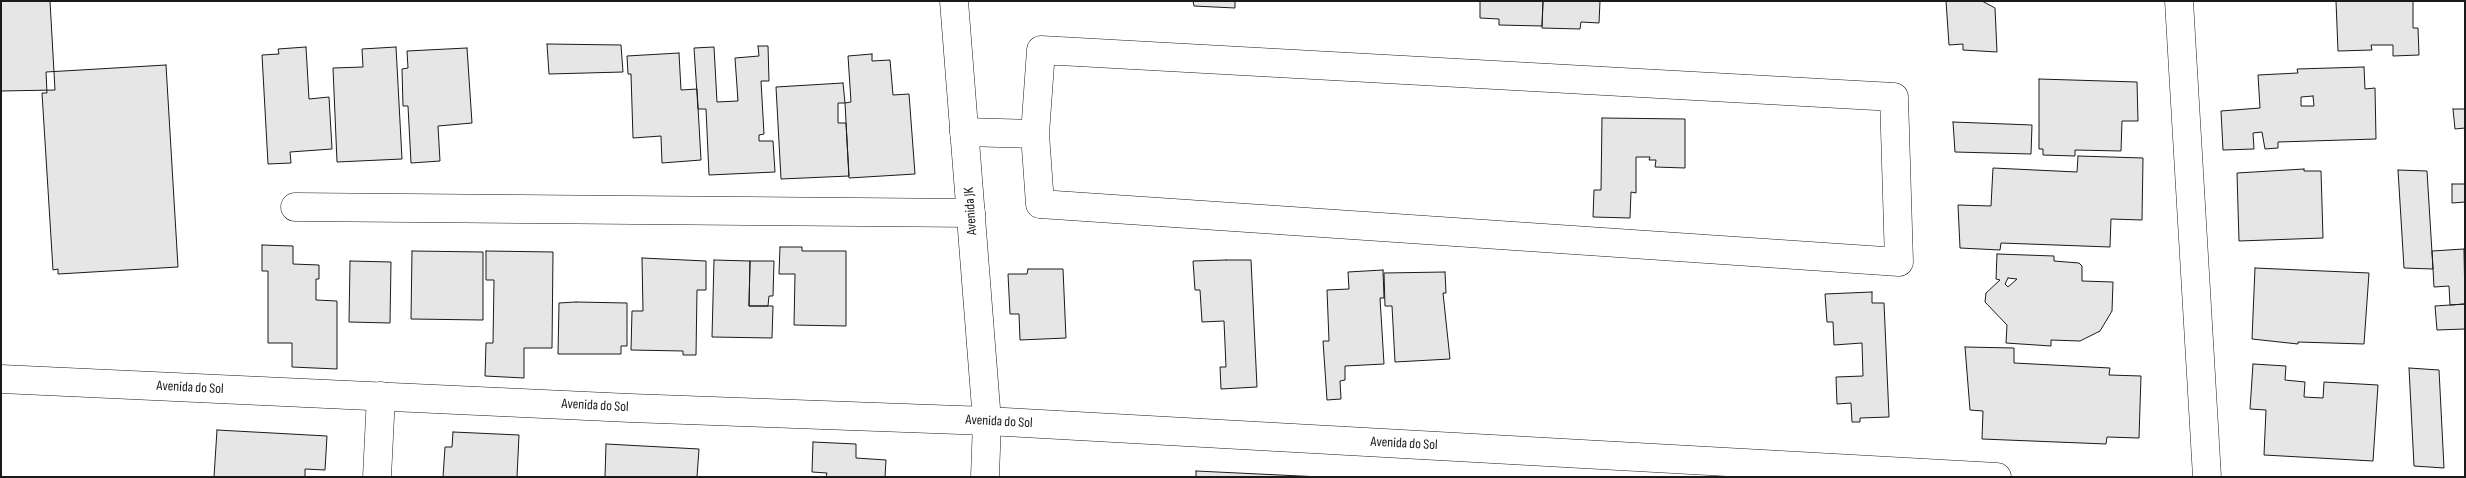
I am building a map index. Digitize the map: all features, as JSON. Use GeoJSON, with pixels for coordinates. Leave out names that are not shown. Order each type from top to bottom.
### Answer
{"type":"FeatureCollection","features":[{"type":"Feature","properties":{"kind":"street","name":"Avenida JK"},"geometry":{"type":"LineString","coordinates":[[954,1],[987,421],[985,477]]}},
{"type":"Feature","properties":{"kind":"street"},"geometry":{"type":"LineString","coordinates":[[2179,1],[2207,477]]}},
{"type":"Feature","properties":{"kind":"street"},"geometry":{"type":"LineString","coordinates":[[1041,50],[1894,96],[1899,262],[1040,204],[1035,134],[1041,50]]}},
{"type":"Feature","properties":{"kind":"street"},"geometry":{"type":"LineString","coordinates":[[964,132],[1035,134]]}},
{"type":"Feature","properties":{"kind":"street"},"geometry":{"type":"LineString","coordinates":[[295,207],[971,213]]}},
{"type":"Feature","properties":{"kind":"street","name":"Avenida do Sol"},"geometry":{"type":"LineString","coordinates":[[1,379],[987,421],[1997,477]]}},
{"type":"Feature","properties":{"kind":"street"},"geometry":{"type":"LineString","coordinates":[[377,477],[381,396]]}},
{"type":"Feature","properties":{"kind":"building"},"geometry":{"type":"Polygon","coordinates":[[[1,1],[50,1],[55,90],[1,91],[1,1]]]}},
{"type":"Feature","properties":{"kind":"building"},"geometry":{"type":"Polygon","coordinates":[[[1193,1],[1235,1],[1235,8],[1194,6],[1193,1]]]}},
{"type":"Feature","properties":{"kind":"building"},"geometry":{"type":"Polygon","coordinates":[[[1480,1],[1543,1],[1542,26],[1499,25],[1499,19],[1480,18],[1480,1]]]}},
{"type":"Feature","properties":{"kind":"building"},"geometry":{"type":"Polygon","coordinates":[[[1543,1],[1600,1],[1599,23],[1581,22],[1580,29],[1542,28],[1543,1]]]}},
{"type":"Feature","properties":{"kind":"building"},"geometry":{"type":"Polygon","coordinates":[[[1946,1],[1982,1],[1995,8],[1997,52],[1963,50],[1963,44],[1949,45],[1946,1]]]}},
{"type":"Feature","properties":{"kind":"building"},"geometry":{"type":"Polygon","coordinates":[[[2336,1],[2413,1],[2413,28],[2418,28],[2419,55],[2393,56],[2393,45],[2371,45],[2372,50],[2338,51],[2336,1]]]}},
{"type":"Feature","properties":{"kind":"building"},"geometry":{"type":"Polygon","coordinates":[[[547,44],[621,45],[623,72],[549,74],[547,44]]]}},
{"type":"Feature","properties":{"kind":"building"},"geometry":{"type":"Polygon","coordinates":[[[758,46],[768,46],[769,81],[761,81],[764,134],[759,135],[759,141],[773,141],[775,172],[709,175],[706,109],[698,109],[694,48],[714,47],[717,102],[738,101],[735,58],[759,56],[758,46]]]}},
{"type":"Feature","properties":{"kind":"building"},"geometry":{"type":"Polygon","coordinates":[[[306,47],[309,99],[329,97],[332,149],[290,152],[291,163],[268,164],[262,55],[279,54],[278,49],[306,47]]]}},
{"type":"Feature","properties":{"kind":"building"},"geometry":{"type":"Polygon","coordinates":[[[396,47],[402,159],[337,162],[333,68],[363,67],[362,49],[396,47]]]}},
{"type":"Feature","properties":{"kind":"building"},"geometry":{"type":"Polygon","coordinates":[[[467,48],[472,123],[438,126],[440,161],[411,163],[408,106],[403,106],[402,69],[408,68],[407,51],[467,48]]]}},
{"type":"Feature","properties":{"kind":"building"},"geometry":{"type":"Polygon","coordinates":[[[679,53],[681,90],[697,89],[701,160],[662,163],[661,136],[633,138],[631,74],[628,74],[627,56],[679,53]]]}},
{"type":"Feature","properties":{"kind":"building"},"geometry":{"type":"Polygon","coordinates":[[[872,54],[872,61],[890,60],[893,95],[909,94],[915,174],[849,178],[845,103],[851,102],[848,56],[872,54]]]}},
{"type":"Feature","properties":{"kind":"building"},"geometry":{"type":"Polygon","coordinates":[[[166,65],[178,267],[58,274],[58,269],[53,270],[42,93],[47,93],[46,72],[166,65]]]}},
{"type":"Feature","properties":{"kind":"building"},"geometry":{"type":"Polygon","coordinates":[[[2364,67],[2365,89],[2375,88],[2376,139],[2278,142],[2278,148],[2265,149],[2262,132],[2253,133],[2254,149],[2223,150],[2221,111],[2260,108],[2258,75],[2298,73],[2297,69],[2364,67]],[[2313,96],[2301,97],[2301,106],[2314,106],[2313,96]]]}},
{"type":"Feature","properties":{"kind":"building"},"geometry":{"type":"Polygon","coordinates":[[[2039,79],[2137,82],[2138,121],[2122,121],[2121,151],[2075,150],[2075,156],[2043,155],[2043,149],[2039,149],[2039,79]]]}},
{"type":"Feature","properties":{"kind":"building"},"geometry":{"type":"Polygon","coordinates":[[[843,83],[845,103],[838,103],[838,123],[846,123],[849,176],[781,179],[776,87],[843,83]]]}},
{"type":"Feature","properties":{"kind":"building"},"geometry":{"type":"Polygon","coordinates":[[[2453,109],[2465,109],[2465,128],[2455,129],[2453,109]]]}},
{"type":"Feature","properties":{"kind":"building"},"geometry":{"type":"Polygon","coordinates":[[[1602,118],[1685,119],[1685,168],[1655,167],[1656,160],[1649,160],[1650,157],[1636,157],[1636,193],[1631,192],[1630,218],[1593,217],[1594,190],[1601,190],[1602,118]]]}},
{"type":"Feature","properties":{"kind":"building"},"geometry":{"type":"Polygon","coordinates":[[[1953,122],[2032,125],[2031,154],[1955,152],[1953,122]]]}},
{"type":"Feature","properties":{"kind":"building"},"geometry":{"type":"Polygon","coordinates":[[[2078,156],[2143,158],[2142,220],[2111,219],[2110,247],[2001,243],[2000,250],[1960,248],[1958,205],[1991,206],[1993,168],[2077,172],[2078,156]]]}},
{"type":"Feature","properties":{"kind":"building"},"geometry":{"type":"Polygon","coordinates":[[[2304,169],[2304,171],[2321,171],[2323,238],[2239,241],[2237,173],[2304,169]]]}},
{"type":"Feature","properties":{"kind":"building"},"geometry":{"type":"Polygon","coordinates":[[[2398,170],[2427,171],[2433,269],[2404,268],[2398,170]]]}},
{"type":"Feature","properties":{"kind":"building"},"geometry":{"type":"Polygon","coordinates":[[[2452,184],[2465,184],[2465,202],[2452,203],[2452,184]]]}},
{"type":"Feature","properties":{"kind":"building"},"geometry":{"type":"Polygon","coordinates":[[[262,245],[293,246],[293,264],[319,265],[319,279],[316,279],[316,300],[337,301],[337,369],[292,367],[292,343],[268,343],[268,271],[262,271],[262,245]]]}},
{"type":"Feature","properties":{"kind":"building"},"geometry":{"type":"Polygon","coordinates":[[[780,247],[802,247],[802,251],[846,251],[846,326],[794,325],[795,274],[779,274],[780,247]]]}},
{"type":"Feature","properties":{"kind":"building"},"geometry":{"type":"Polygon","coordinates":[[[2464,249],[2465,304],[2450,305],[2449,286],[2434,287],[2432,251],[2464,249]]]}},
{"type":"Feature","properties":{"kind":"building"},"geometry":{"type":"Polygon","coordinates":[[[412,251],[483,252],[483,320],[411,319],[412,251]]]}},
{"type":"Feature","properties":{"kind":"building"},"geometry":{"type":"Polygon","coordinates":[[[486,251],[553,252],[552,348],[524,348],[524,378],[485,376],[486,343],[493,343],[494,280],[486,280],[486,251]]]}},
{"type":"Feature","properties":{"kind":"building"},"geometry":{"type":"Polygon","coordinates":[[[1997,254],[2054,256],[2054,261],[2079,263],[2082,266],[2082,281],[2113,282],[2112,311],[2100,331],[2080,341],[2051,340],[2051,346],[2006,343],[2007,325],[1985,302],[1986,293],[2000,280],[1996,279],[1997,254]],[[2008,278],[2005,284],[2008,287],[2017,279],[2008,278]]]}},
{"type":"Feature","properties":{"kind":"building"},"geometry":{"type":"Polygon","coordinates":[[[642,258],[706,261],[706,290],[697,290],[696,355],[683,355],[683,351],[631,350],[632,311],[643,311],[642,258]]]}},
{"type":"Feature","properties":{"kind":"building"},"geometry":{"type":"Polygon","coordinates":[[[714,260],[750,261],[749,306],[773,306],[772,338],[712,337],[714,260]]]}},
{"type":"Feature","properties":{"kind":"building"},"geometry":{"type":"Polygon","coordinates":[[[1251,260],[1257,387],[1221,389],[1220,367],[1226,367],[1224,321],[1202,322],[1200,290],[1195,290],[1193,261],[1251,260]]]}},
{"type":"Feature","properties":{"kind":"building"},"geometry":{"type":"Polygon","coordinates":[[[350,261],[391,262],[390,323],[349,322],[350,261]]]}},
{"type":"Feature","properties":{"kind":"building"},"geometry":{"type":"Polygon","coordinates":[[[750,261],[774,261],[773,296],[769,296],[768,306],[749,306],[750,261]]]}},
{"type":"Feature","properties":{"kind":"building"},"geometry":{"type":"Polygon","coordinates":[[[2255,268],[2369,273],[2364,344],[2298,342],[2298,344],[2252,339],[2255,268]]]}},
{"type":"Feature","properties":{"kind":"building"},"geometry":{"type":"Polygon","coordinates":[[[1028,269],[1063,269],[1066,338],[1020,340],[1019,314],[1010,314],[1008,274],[1027,274],[1028,269]]]}},
{"type":"Feature","properties":{"kind":"building"},"geometry":{"type":"Polygon","coordinates":[[[1383,270],[1384,298],[1380,298],[1384,364],[1345,366],[1345,380],[1340,381],[1341,399],[1327,400],[1323,341],[1329,341],[1327,290],[1349,289],[1348,272],[1383,270]]]}},
{"type":"Feature","properties":{"kind":"building"},"geometry":{"type":"Polygon","coordinates":[[[1445,272],[1446,293],[1443,293],[1450,359],[1395,362],[1392,306],[1385,306],[1384,273],[1445,272]]]}},
{"type":"Feature","properties":{"kind":"building"},"geometry":{"type":"Polygon","coordinates":[[[1872,292],[1872,303],[1884,303],[1889,417],[1860,418],[1860,422],[1852,422],[1851,403],[1837,404],[1836,377],[1863,376],[1862,343],[1834,345],[1833,322],[1827,322],[1825,294],[1872,292]]]}},
{"type":"Feature","properties":{"kind":"building"},"geometry":{"type":"Polygon","coordinates":[[[559,303],[627,303],[627,346],[621,346],[621,354],[558,354],[559,303]]]}},
{"type":"Feature","properties":{"kind":"building"},"geometry":{"type":"Polygon","coordinates":[[[2465,304],[2465,329],[2437,330],[2435,306],[2465,304]]]}},
{"type":"Feature","properties":{"kind":"building"},"geometry":{"type":"Polygon","coordinates":[[[1965,347],[2014,348],[2014,363],[2110,368],[2109,375],[2141,376],[2139,438],[2107,437],[2106,444],[1982,439],[1983,411],[1970,410],[1965,347]]]}},
{"type":"Feature","properties":{"kind":"building"},"geometry":{"type":"Polygon","coordinates":[[[2253,364],[2286,366],[2285,380],[2305,382],[2304,397],[2323,398],[2324,382],[2378,385],[2373,461],[2264,455],[2266,410],[2250,409],[2253,364]]]}},
{"type":"Feature","properties":{"kind":"building"},"geometry":{"type":"Polygon","coordinates":[[[2409,368],[2439,370],[2444,468],[2414,466],[2409,368]]]}},
{"type":"Feature","properties":{"kind":"building"},"geometry":{"type":"Polygon","coordinates":[[[217,430],[327,436],[325,470],[305,469],[305,477],[214,477],[217,430]]]}},
{"type":"Feature","properties":{"kind":"building"},"geometry":{"type":"Polygon","coordinates":[[[453,432],[519,435],[517,477],[443,477],[445,447],[452,447],[453,432]]]}},
{"type":"Feature","properties":{"kind":"building"},"geometry":{"type":"Polygon","coordinates":[[[813,442],[856,444],[856,458],[886,460],[885,477],[826,477],[827,473],[812,472],[813,442]]]}},
{"type":"Feature","properties":{"kind":"building"},"geometry":{"type":"Polygon","coordinates":[[[606,444],[699,449],[697,477],[605,477],[606,444]]]}},
{"type":"Feature","properties":{"kind":"building"},"geometry":{"type":"Polygon","coordinates":[[[1196,471],[1321,477],[1196,477],[1196,471]]]}}]}
